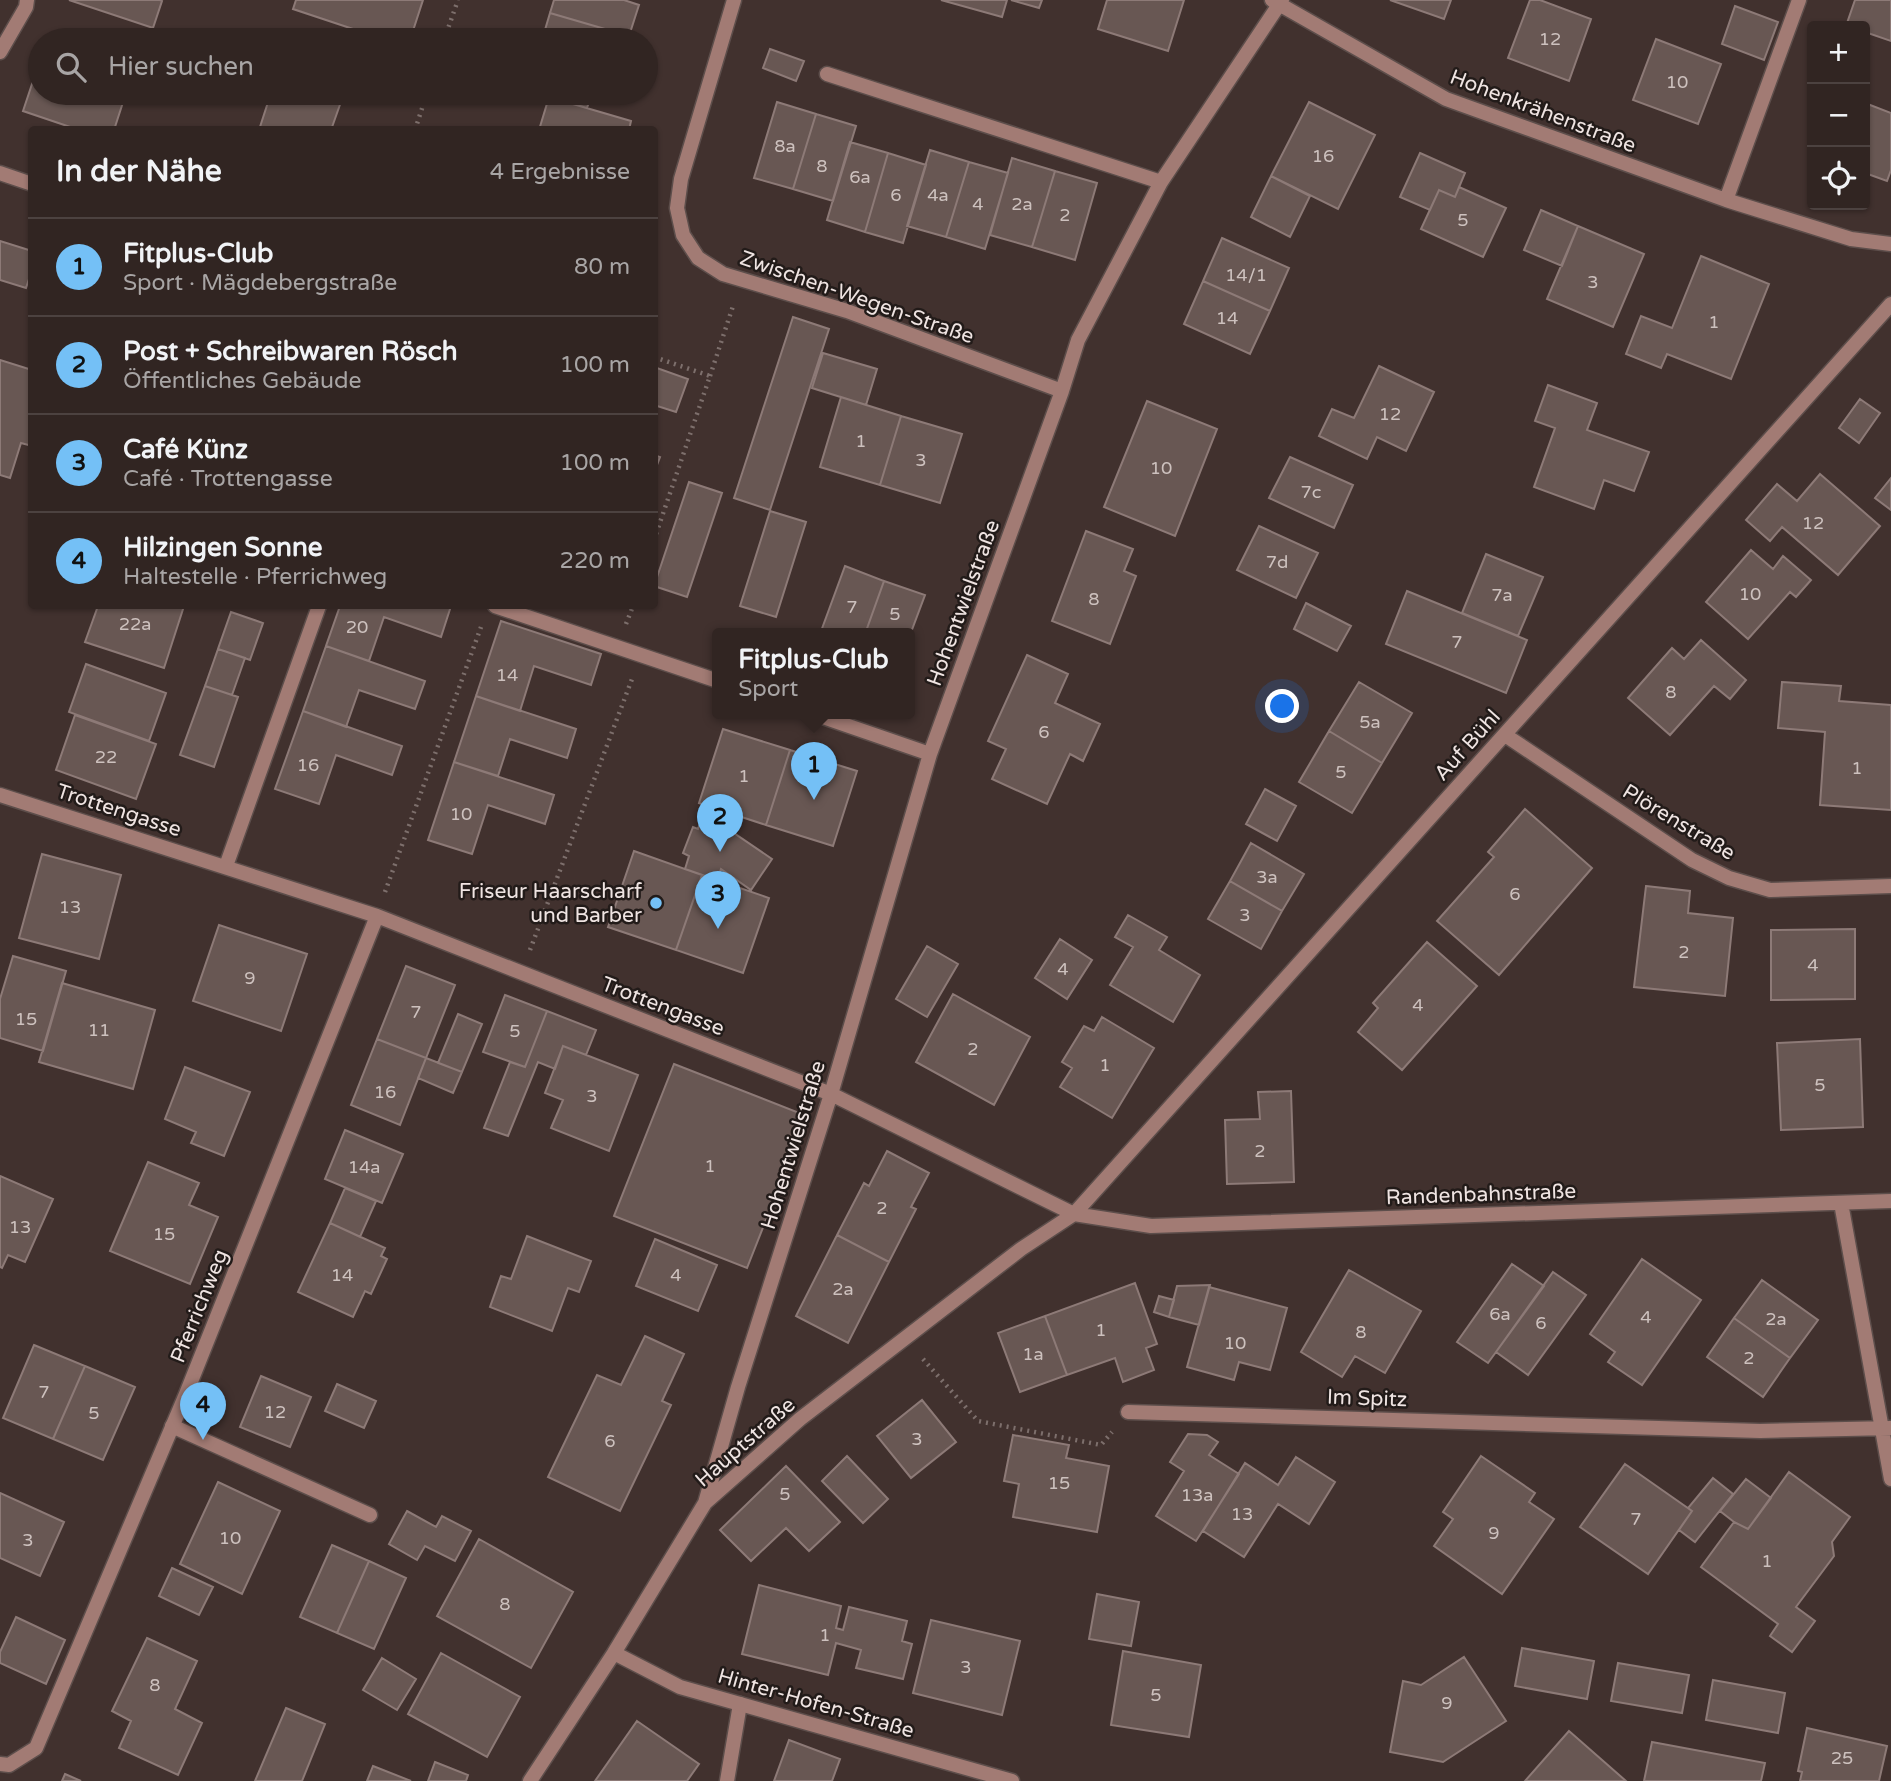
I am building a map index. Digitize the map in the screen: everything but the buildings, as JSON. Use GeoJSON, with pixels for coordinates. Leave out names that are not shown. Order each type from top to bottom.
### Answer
{"type":"FeatureCollection","features":[{"type":"Feature","properties":{"kind":"street"},"geometry":{"type":"LineString","coordinates":[[0,52],[27,0]]}},
{"type":"Feature","properties":{"kind":"street","name":"Zwischen-Wegen-Straße"},"geometry":{"type":"LineString","coordinates":[[734,0],[681,179],[677,208],[683,234],[698,258],[723,274],[847,311],[1062,391]]}},
{"type":"Feature","properties":{"kind":"street"},"geometry":{"type":"LineString","coordinates":[[1727,200],[1799,0]]}},
{"type":"Feature","properties":{"kind":"street","name":"Hohenkrähenstraße"},"geometry":{"type":"LineString","coordinates":[[1277,2],[1446,99],[1727,200],[1850,239],[1891,244]]}},
{"type":"Feature","properties":{"kind":"street","name":"Hohentwielstraße"},"geometry":{"type":"LineString","coordinates":[[705,1503],[738,1387],[831,1094],[930,754],[1062,391],[1078,340],[1161,182],[1277,2]]}},
{"type":"Feature","properties":{"kind":"street"},"geometry":{"type":"LineString","coordinates":[[827,74],[1161,182]]}},
{"type":"Feature","properties":{"kind":"street"},"geometry":{"type":"LineString","coordinates":[[0,173],[28,183]]}},
{"type":"Feature","properties":{"kind":"street","name":"Auf Bühl"},"geometry":{"type":"LineString","coordinates":[[1074,1214],[1891,304]]}},
{"type":"Feature","properties":{"kind":"street"},"geometry":{"type":"LineString","coordinates":[[226,866],[318,609]]}},
{"type":"Feature","properties":{"kind":"street"},"geometry":{"type":"LineString","coordinates":[[504,609],[712,679]]}},
{"type":"Feature","properties":{"kind":"street"},"geometry":{"type":"LineString","coordinates":[[828,719],[930,754]]}},
{"type":"Feature","properties":{"kind":"street","name":"Plörenstraße"},"geometry":{"type":"LineString","coordinates":[[1505,735],[1692,860],[1729,878],[1770,890],[1891,886]]}},
{"type":"Feature","properties":{"kind":"street","name":"Trottengasse"},"geometry":{"type":"LineString","coordinates":[[0,795],[377,916],[831,1094],[1074,1214]]}},
{"type":"Feature","properties":{"kind":"street","name":"Pferrichweg"},"geometry":{"type":"LineString","coordinates":[[0,1764],[9,1765],[36,1748],[172,1426],[377,916]]}},
{"type":"Feature","properties":{"kind":"street","name":"Randenbahnstraße"},"geometry":{"type":"LineString","coordinates":[[1074,1214],[1151,1226],[1891,1201]]}},
{"type":"Feature","properties":{"kind":"street"},"geometry":{"type":"LineString","coordinates":[[1841,1203],[1886,1428],[1891,1479]]}},
{"type":"Feature","properties":{"kind":"street","name":"Hauptstraße"},"geometry":{"type":"LineString","coordinates":[[530,1781],[614,1653],[705,1503],[800,1419],[1021,1248],[1074,1214]]}},
{"type":"Feature","properties":{"kind":"street","name":"Im Spitz"},"geometry":{"type":"LineString","coordinates":[[1128,1412],[1760,1431],[1886,1428]]}},
{"type":"Feature","properties":{"kind":"street"},"geometry":{"type":"LineString","coordinates":[[172,1426],[370,1514]]}},
{"type":"Feature","properties":{"kind":"street","name":"Hinter-Hofen-Straße"},"geometry":{"type":"LineString","coordinates":[[614,1653],[680,1687],[1012,1781]]}},
{"type":"Feature","properties":{"kind":"street"},"geometry":{"type":"LineString","coordinates":[[727,1781],[740,1703]]}},
{"type":"Feature","properties":{"kind":"path"},"geometry":{"type":"LineString","coordinates":[[448,28],[458,0]]}},
{"type":"Feature","properties":{"kind":"path"},"geometry":{"type":"LineString","coordinates":[[416,126],[423,105]]}},
{"type":"Feature","properties":{"kind":"path"},"geometry":{"type":"LineString","coordinates":[[658,528],[743,279]]}},
{"type":"Feature","properties":{"kind":"path"},"geometry":{"type":"LineString","coordinates":[[658,358],[710,376]]}},
{"type":"Feature","properties":{"kind":"path"},"geometry":{"type":"LineString","coordinates":[[377,916],[484,618]]}},
{"type":"Feature","properties":{"kind":"path"},"geometry":{"type":"LineString","coordinates":[[522,973],[641,655]]}},
{"type":"Feature","properties":{"kind":"path"},"geometry":{"type":"LineString","coordinates":[[906,1339],[978,1421],[1101,1445],[1128,1412]]}},
{"type":"Feature","properties":{"kind":"place","name":"Fitplus-Club"},"geometry":{"type":"Point","coordinates":[814,800]}},
{"type":"Feature","properties":{"kind":"place","name":"Post + Schreibwaren Rösch"},"geometry":{"type":"Point","coordinates":[720,852]}},
{"type":"Feature","properties":{"kind":"place","name":"Friseur Haarscharf und Barber"},"geometry":{"type":"Point","coordinates":[656,903]}},
{"type":"Feature","properties":{"kind":"place","name":"Café Künz"},"geometry":{"type":"Point","coordinates":[718,929]}},
{"type":"Feature","properties":{"kind":"place","name":"Hilzingen Sonne"},"geometry":{"type":"Point","coordinates":[203,1440]}}]}
